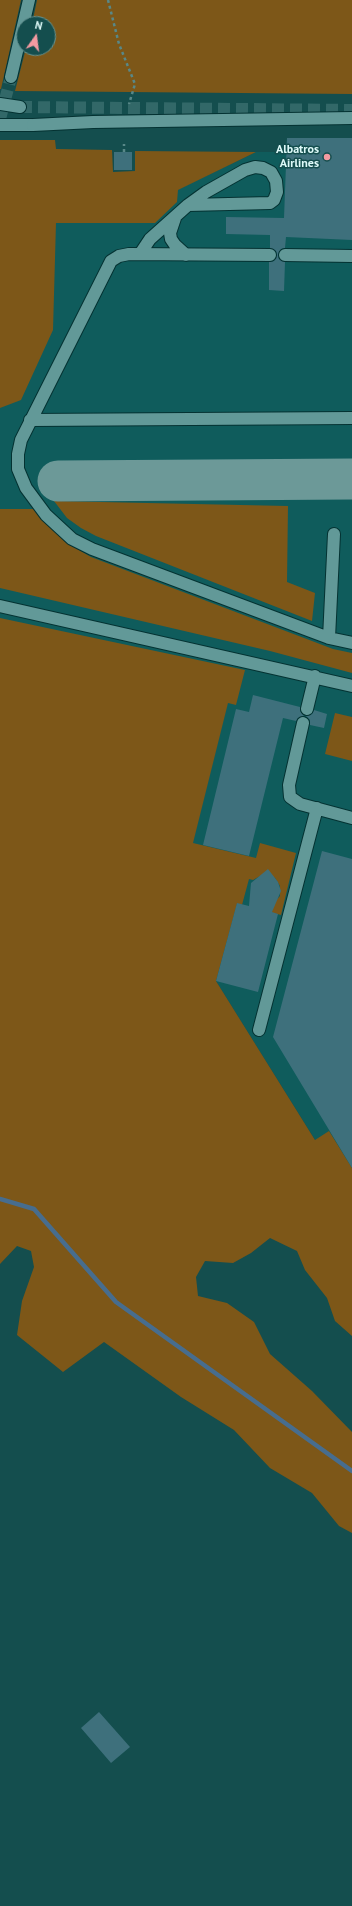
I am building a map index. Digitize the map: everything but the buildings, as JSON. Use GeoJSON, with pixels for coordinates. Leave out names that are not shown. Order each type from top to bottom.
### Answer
{"type":"FeatureCollection","features":[{"type":"Feature","properties":{"kind":"street"},"geometry":{"type":"LineString","coordinates":[[11,77],[29,0]]}},
{"type":"Feature","properties":{"kind":"street"},"geometry":{"type":"LineString","coordinates":[[0,104],[20,107]]}},
{"type":"Feature","properties":{"kind":"street"},"geometry":{"type":"LineString","coordinates":[[0,125],[352,118]]}},
{"type":"Feature","properties":{"kind":"street"},"geometry":{"type":"LineString","coordinates":[[140,254],[150,239],[188,205],[206,192],[250,168],[263,168],[268,170],[274,176],[276,181],[277,192],[274,200],[270,203],[188,205]]}},
{"type":"Feature","properties":{"kind":"street"},"geometry":{"type":"LineString","coordinates":[[176,215],[171,226],[171,239],[186,255]]}},
{"type":"Feature","properties":{"kind":"street"},"geometry":{"type":"LineString","coordinates":[[270,255],[140,254],[119,256],[111,261],[107,266],[21,440],[18,454],[18,469],[26,488],[46,515],[72,539],[92,549],[330,638],[352,643]]}},
{"type":"Feature","properties":{"kind":"street"},"geometry":{"type":"LineString","coordinates":[[285,255],[352,256]]}},
{"type":"Feature","properties":{"kind":"street"},"geometry":{"type":"LineString","coordinates":[[30,420],[352,418]]}},
{"type":"Feature","properties":{"kind":"street"},"geometry":{"type":"LineString","coordinates":[[330,638],[334,534]]}},
{"type":"Feature","properties":{"kind":"street"},"geometry":{"type":"LineString","coordinates":[[0,606],[315,676],[352,686]]}},
{"type":"Feature","properties":{"kind":"street"},"geometry":{"type":"LineString","coordinates":[[307,709],[315,676]]}},
{"type":"Feature","properties":{"kind":"street"},"geometry":{"type":"LineString","coordinates":[[303,723],[288,791],[294,801],[352,818]]}},
{"type":"Feature","properties":{"kind":"street"},"geometry":{"type":"LineString","coordinates":[[259,1030],[317,808]]}},
{"type":"Feature","properties":{"kind":"path"},"geometry":{"type":"LineString","coordinates":[[108,0],[119,44],[135,84],[129,104]]}},
{"type":"Feature","properties":{"kind":"path"},"geometry":{"type":"LineString","coordinates":[[124,144],[124,152]]}},
{"type":"Feature","properties":{"kind":"shaded area"},"geometry":{"type":"Polygon","coordinates":[[[0,0],[21,0],[17,16],[16,16],[16,22],[0,89],[0,0]]]}},
{"type":"Feature","properties":{"kind":"shaded area"},"geometry":{"type":"Polygon","coordinates":[[[37,0],[352,0],[352,94],[15,91],[24,56],[56,56],[56,16],[34,16],[37,0]]]}},
{"type":"Feature","properties":{"kind":"shaded area"},"geometry":{"type":"Polygon","coordinates":[[[287,138],[352,138],[352,1199],[216,981],[0,626],[0,163],[177,190],[256,152],[286,152],[287,138]]]}},
{"type":"Feature","properties":{"kind":"shaded area"},"geometry":{"type":"Polygon","coordinates":[[[0,140],[55,140],[56,149],[112,150],[113,172],[135,171],[135,151],[256,152],[178,190],[177,202],[155,223],[56,223],[53,330],[21,400],[0,408],[0,140]]]}},
{"type":"Feature","properties":{"kind":"shaded area"},"geometry":{"type":"Polygon","coordinates":[[[54,501],[288,506],[287,582],[315,593],[312,621],[96,536],[67,518],[54,501]]]}},
{"type":"Feature","properties":{"kind":"shaded area"},"geometry":{"type":"Polygon","coordinates":[[[0,509],[36,509],[54,530],[72,546],[91,557],[333,649],[352,653],[352,673],[270,651],[0,588],[0,509]]]}},
{"type":"Feature","properties":{"kind":"shaded area"},"geometry":{"type":"Polygon","coordinates":[[[0,618],[245,670],[236,705],[228,703],[193,843],[256,858],[260,843],[296,853],[281,915],[266,911],[280,896],[280,886],[275,878],[262,875],[253,880],[249,879],[242,905],[237,904],[216,981],[315,1140],[329,1131],[352,1168],[352,1336],[335,1321],[327,1298],[305,1270],[297,1251],[270,1238],[251,1253],[233,1263],[205,1261],[196,1277],[198,1296],[227,1303],[254,1322],[270,1354],[312,1391],[352,1432],[352,1533],[339,1526],[312,1493],[270,1468],[234,1430],[181,1397],[104,1342],[63,1372],[17,1335],[22,1301],[34,1267],[31,1251],[17,1246],[0,1264],[0,618]]]}},
{"type":"Feature","properties":{"kind":"shaded area"},"geometry":{"type":"Polygon","coordinates":[[[335,713],[352,717],[352,761],[325,754],[335,713]]]}},
{"type":"Feature","properties":{"kind":"waterway"},"geometry":{"type":"LineString","coordinates":[[0,1199],[34,1209],[116,1302],[352,1471]]}},
{"type":"Feature","properties":{"kind":"taxiway"},"geometry":{"type":"LineString","coordinates":[[58,481],[352,479]]}},
{"type":"Feature","properties":{"kind":"tunnel"},"geometry":{"type":"LineString","coordinates":[[0,119],[11,77]]}},
{"type":"Feature","properties":{"kind":"tunnel"},"geometry":{"type":"LineString","coordinates":[[20,107],[352,110]]}},
{"type":"Feature","properties":{"kind":"place","name":"Albatros Airlines"},"geometry":{"type":"Point","coordinates":[327,157]}}]}
